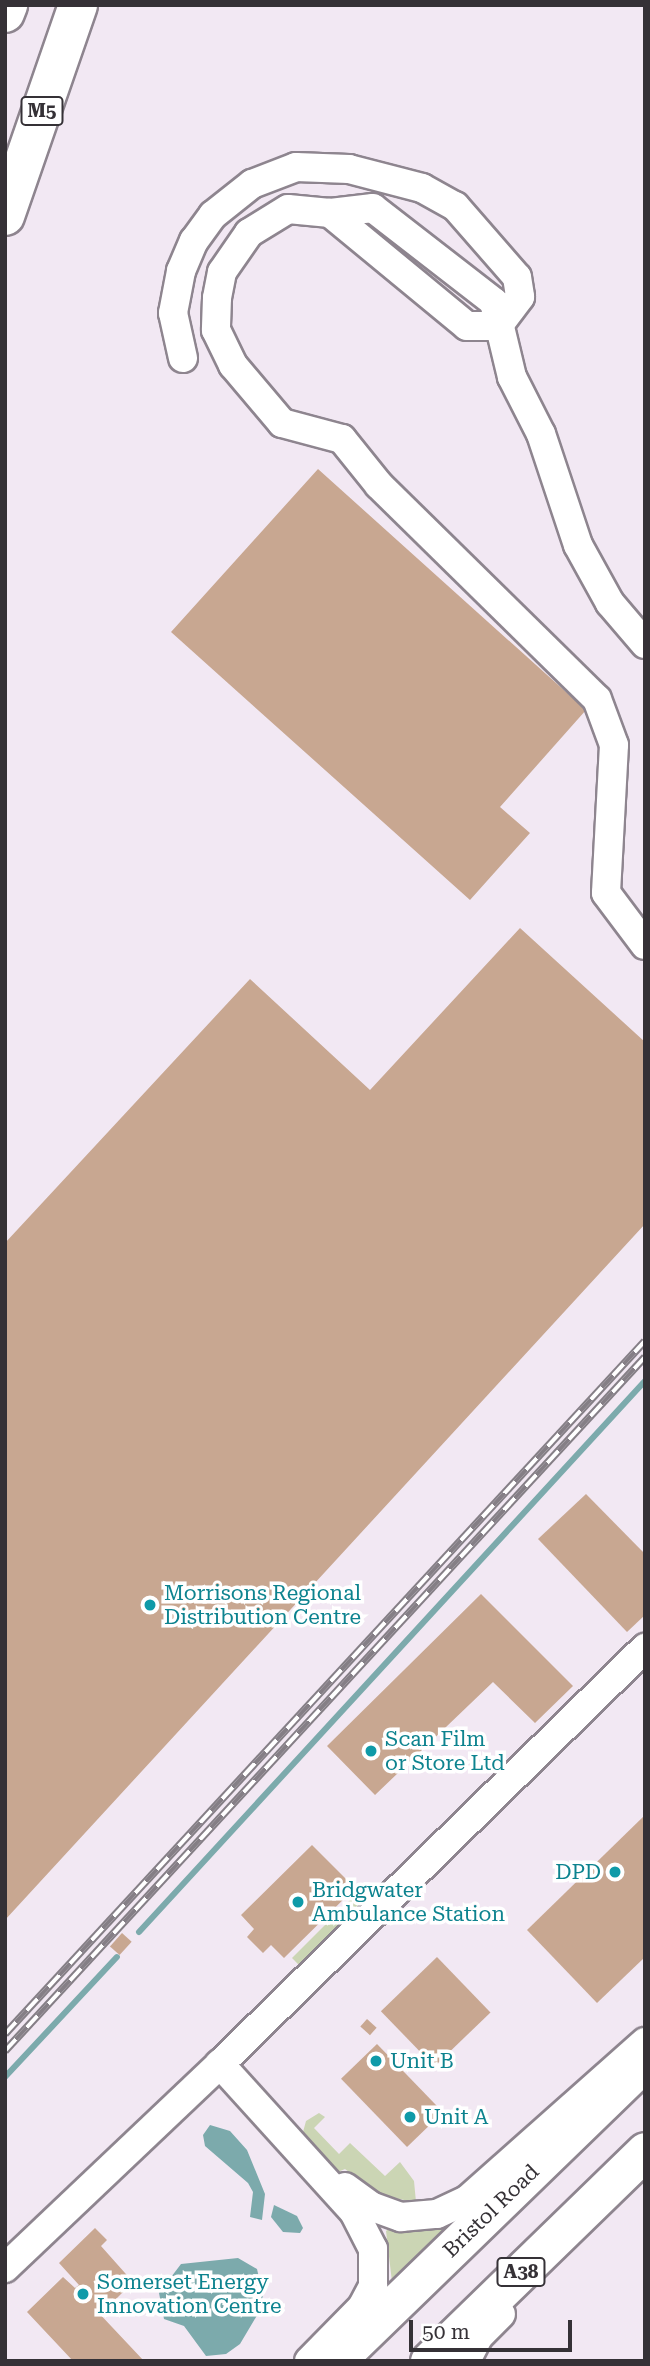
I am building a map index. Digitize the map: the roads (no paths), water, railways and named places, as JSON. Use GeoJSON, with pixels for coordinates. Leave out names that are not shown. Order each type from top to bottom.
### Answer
{"type":"FeatureCollection","features":[{"type":"Feature","properties":{"kind":"highway"},"geometry":{"type":"LineString","coordinates":[[5,13],[8,5]]}},
{"type":"Feature","properties":{"kind":"highway","name":"M5"},"geometry":{"type":"LineString","coordinates":[[5,216],[78,5]]}},
{"type":"Feature","properties":{"kind":"main road","name":"Bristol Road"},"geometry":{"type":"LineString","coordinates":[[336,2361],[645,2062]]}},
{"type":"Feature","properties":{"kind":"main road","name":"A38"},"geometry":{"type":"LineString","coordinates":[[429,2361],[645,2151]]}},
{"type":"Feature","properties":{"kind":"street"},"geometry":{"type":"LineString","coordinates":[[183,358],[173,313],[181,271],[194,241],[213,215],[252,184],[296,167],[349,169],[422,188],[455,206],[517,276],[520,297],[498,326]]}},
{"type":"Feature","properties":{"kind":"street"},"geometry":{"type":"LineString","coordinates":[[498,326],[467,326],[330,213],[288,209],[249,233],[222,272],[216,330],[233,365],[267,410],[282,423],[342,439],[379,485],[597,699],[614,746],[606,893],[645,945]]}},
{"type":"Feature","properties":{"kind":"street"},"geometry":{"type":"LineString","coordinates":[[498,326],[512,377],[541,434],[578,545],[610,603],[644,643]]}},
{"type":"Feature","properties":{"kind":"street"},"geometry":{"type":"LineString","coordinates":[[5,2268],[220,2064],[645,1648]]}},
{"type":"Feature","properties":{"kind":"street"},"geometry":{"type":"LineString","coordinates":[[317,2168],[383,2212],[401,2217],[437,2214],[467,2200],[645,2042]]}},
{"type":"Feature","properties":{"kind":"street"},"geometry":{"type":"LineString","coordinates":[[220,2064],[317,2168],[367,2232],[376,2263],[373,2286],[362,2306],[309,2361]]}},
{"type":"Feature","properties":{"kind":"street"},"geometry":{"type":"LineString","coordinates":[[466,2361],[479,2336],[578,2239],[613,2183]]}},
{"type":"Feature","properties":{"kind":"water"},"geometry":{"type":"Polygon","coordinates":[[[210,2125],[230,2131],[247,2150],[265,2194],[262,2220],[250,2217],[253,2192],[248,2183],[205,2146],[203,2135],[210,2125]]]}},
{"type":"Feature","properties":{"kind":"water"},"geometry":{"type":"Polygon","coordinates":[[[274,2205],[297,2216],[303,2228],[300,2233],[283,2232],[271,2217],[274,2205]]]}},
{"type":"Feature","properties":{"kind":"water"},"geometry":{"type":"Polygon","coordinates":[[[238,2258],[257,2269],[263,2295],[259,2312],[240,2344],[226,2354],[206,2356],[184,2326],[164,2319],[159,2293],[181,2264],[238,2258]]]}},
{"type":"Feature","properties":{"kind":"waterway"},"geometry":{"type":"LineString","coordinates":[[139,1932],[645,1381]]}},
{"type":"Feature","properties":{"kind":"waterway"},"geometry":{"type":"LineString","coordinates":[[5,2077],[117,1957]]}},
{"type":"Feature","properties":{"kind":"railway"},"geometry":{"type":"LineString","coordinates":[[5,2034],[645,1341]]}},
{"type":"Feature","properties":{"kind":"railway"},"geometry":{"type":"LineString","coordinates":[[5,2051],[645,1357]]}},
{"type":"Feature","properties":{"kind":"place","name":"Morrisons Regional Distribution Centre"},"geometry":{"type":"Point","coordinates":[150,1605]}},
{"type":"Feature","properties":{"kind":"place","name":"Scan Film or Store Ltd"},"geometry":{"type":"Point","coordinates":[371,1751]}},
{"type":"Feature","properties":{"kind":"place","name":"DPD"},"geometry":{"type":"Point","coordinates":[615,1872]}},
{"type":"Feature","properties":{"kind":"place","name":"Bridgwater Ambulance Station"},"geometry":{"type":"Point","coordinates":[298,1902]}},
{"type":"Feature","properties":{"kind":"place","name":"Unit B"},"geometry":{"type":"Point","coordinates":[376,2061]}},
{"type":"Feature","properties":{"kind":"place","name":"Unit A"},"geometry":{"type":"Point","coordinates":[410,2117]}},
{"type":"Feature","properties":{"kind":"place","name":"Somerset Energy Innovation Centre"},"geometry":{"type":"Point","coordinates":[83,2294]}}]}
